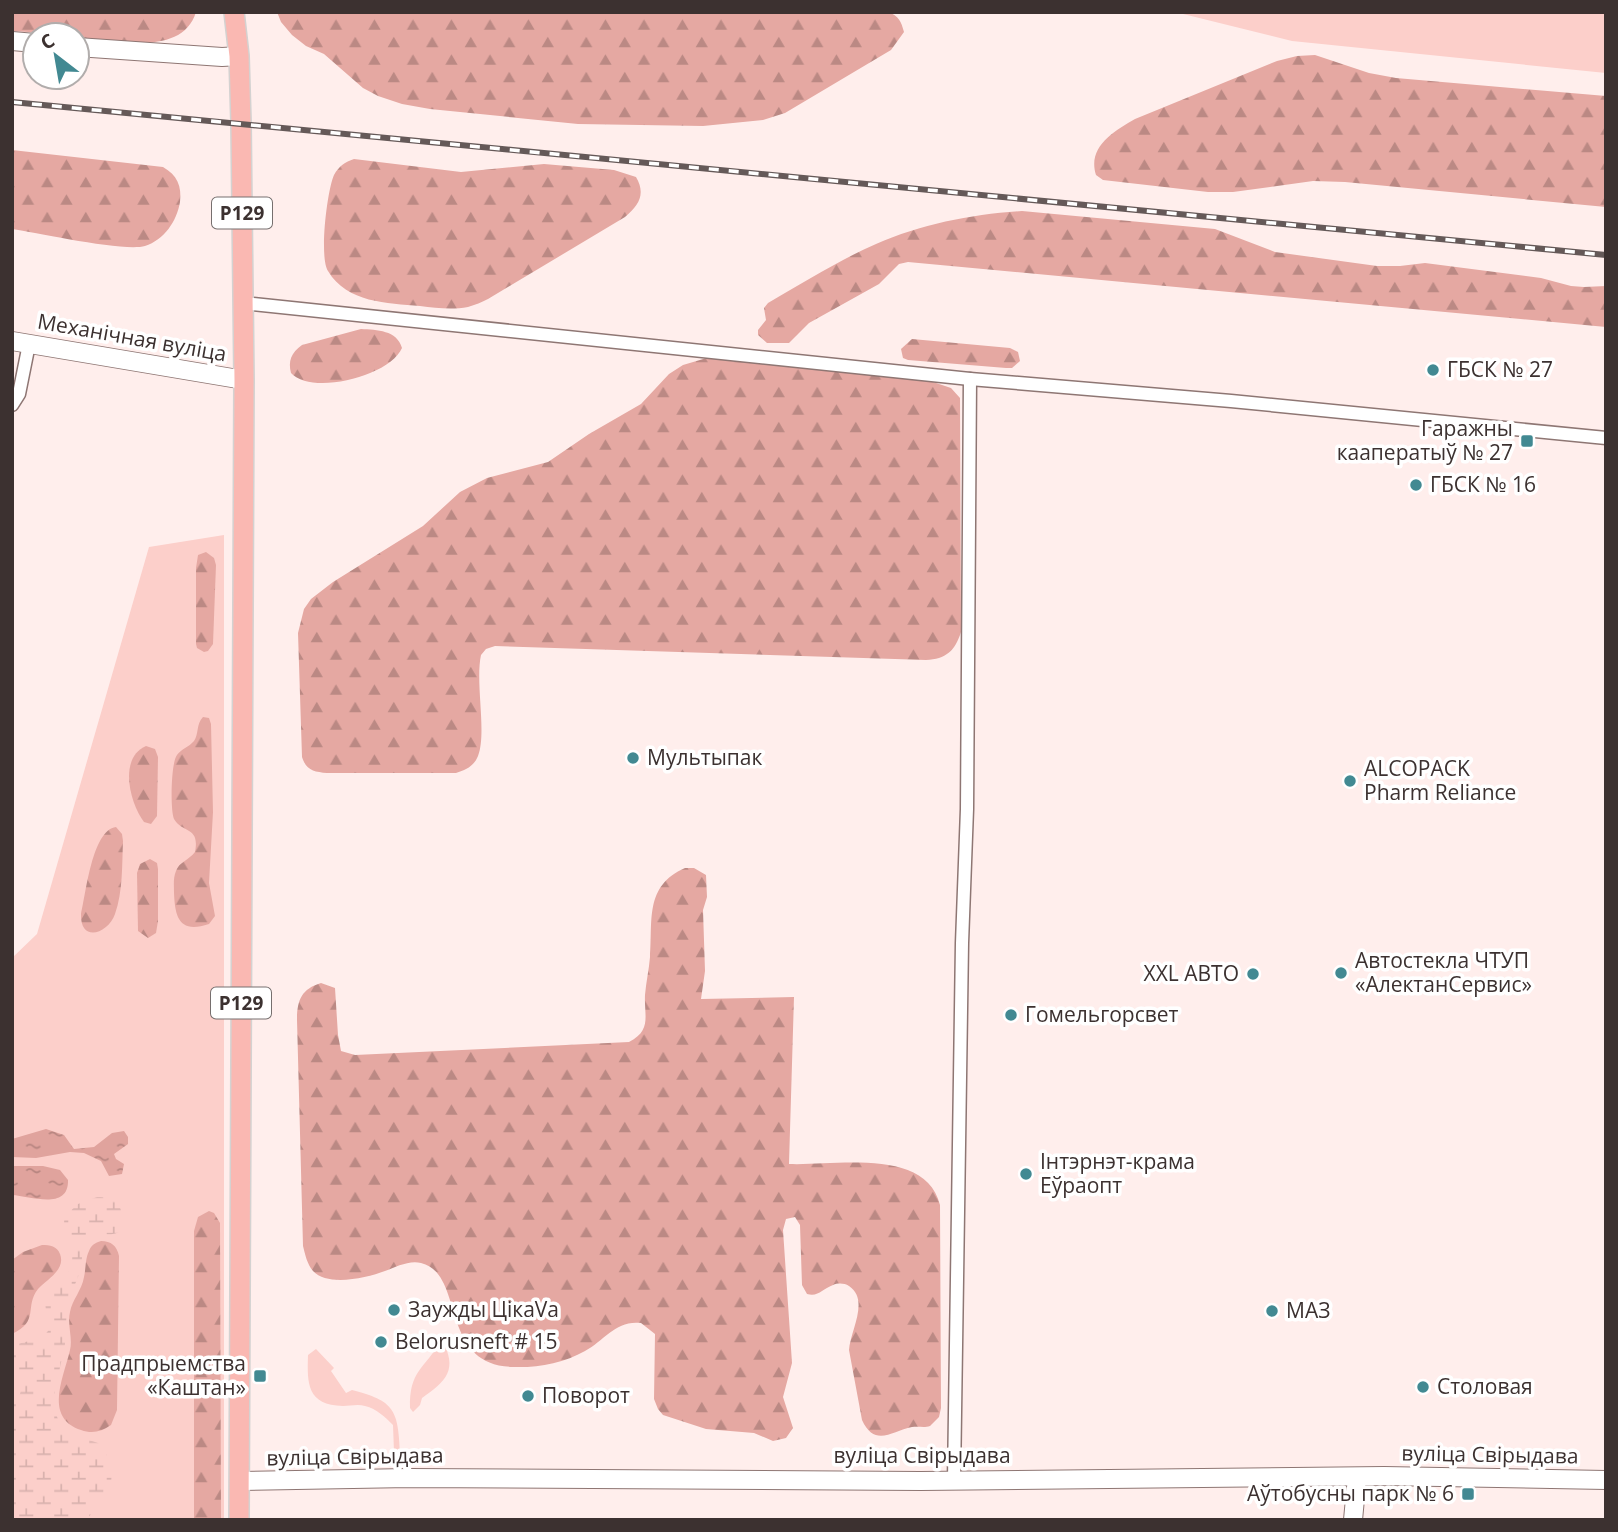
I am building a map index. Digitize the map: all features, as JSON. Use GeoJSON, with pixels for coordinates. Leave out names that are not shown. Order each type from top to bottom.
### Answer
{"type":"FeatureCollection","features":[{"type":"Feature","properties":{"kind":"main road","name":"Р129"},"geometry":{"type":"LineString","coordinates":[[234,12],[239,56],[244,380],[239,1520]]}},
{"type":"Feature","properties":{"kind":"main road"},"geometry":{"type":"LineString","coordinates":[[91,48],[209,57],[239,56]]}},
{"type":"Feature","properties":{"kind":"main road","name":"Механічная вуліца"},"geometry":{"type":"LineString","coordinates":[[20,343],[244,380]]}},
{"type":"Feature","properties":{"kind":"main road"},"geometry":{"type":"LineString","coordinates":[[1353,1520],[1357,1477]]}},
{"type":"Feature","properties":{"kind":"main road","name":"вуліца Свірыдава"},"geometry":{"type":"LineString","coordinates":[[239,1480],[1357,1477],[1606,1480]]}},
{"type":"Feature","properties":{"kind":"street"},"geometry":{"type":"LineString","coordinates":[[243,303],[970,379],[1231,401],[1606,438]]}},
{"type":"Feature","properties":{"kind":"street"},"geometry":{"type":"LineString","coordinates":[[12,405],[19,394],[20,343]]}},
{"type":"Feature","properties":{"kind":"street"},"geometry":{"type":"LineString","coordinates":[[954,1480],[962,943],[967,809],[970,379]]}},
{"type":"Feature","properties":{"kind":"green space"},"geometry":{"type":"Polygon","coordinates":[[[12,12],[196,12],[188,26],[177,36],[145,43],[91,39],[91,21],[21,21],[21,32],[12,31],[12,12]]]}},
{"type":"Feature","properties":{"kind":"green space"},"geometry":{"type":"Polygon","coordinates":[[[277,12],[888,12],[899,19],[904,32],[891,50],[785,113],[763,120],[703,126],[578,124],[430,109],[378,96],[363,88],[324,54],[306,46],[292,35],[281,22],[277,12]]]}},
{"type":"Feature","properties":{"kind":"green space"},"geometry":{"type":"Polygon","coordinates":[[[1175,12],[1606,12],[1606,73],[1292,41],[1175,12]]]}},
{"type":"Feature","properties":{"kind":"green space"},"geometry":{"type":"Polygon","coordinates":[[[1315,55],[1369,73],[1396,78],[1606,96],[1606,207],[1345,182],[1313,181],[1233,192],[1208,192],[1103,180],[1096,175],[1095,156],[1099,148],[1111,135],[1135,119],[1277,61],[1315,55]]]}},
{"type":"Feature","properties":{"kind":"green space"},"geometry":{"type":"Polygon","coordinates":[[[12,150],[163,167],[175,177],[179,186],[180,202],[176,216],[158,239],[145,246],[134,247],[12,229],[12,150]]]}},
{"type":"Feature","properties":{"kind":"green space"},"geometry":{"type":"Polygon","coordinates":[[[354,159],[461,172],[544,164],[614,170],[636,177],[641,194],[637,204],[625,217],[483,301],[456,308],[394,304],[369,299],[346,290],[336,282],[325,264],[325,224],[331,183],[340,167],[354,159]]]}},
{"type":"Feature","properties":{"kind":"green space"},"geometry":{"type":"Polygon","coordinates":[[[1022,211],[1215,229],[1275,252],[1377,266],[1425,263],[1541,278],[1571,286],[1606,286],[1606,327],[908,262],[899,264],[879,284],[809,323],[789,343],[767,343],[758,335],[758,330],[766,320],[764,308],[768,303],[862,250],[929,226],[966,217],[1022,211]]]}},
{"type":"Feature","properties":{"kind":"green space"},"geometry":{"type":"Polygon","coordinates":[[[361,329],[391,334],[402,348],[395,358],[383,367],[350,380],[316,383],[301,380],[291,373],[291,358],[302,345],[361,329]]]}},
{"type":"Feature","properties":{"kind":"green space"},"geometry":{"type":"Polygon","coordinates":[[[912,339],[1010,348],[1018,352],[1020,361],[1012,368],[1006,368],[908,360],[903,358],[901,349],[912,339]]]}},
{"type":"Feature","properties":{"kind":"green space"},"geometry":{"type":"Polygon","coordinates":[[[710,357],[930,381],[951,388],[960,398],[961,632],[953,649],[944,656],[926,660],[495,646],[486,649],[481,655],[480,746],[478,756],[469,767],[456,773],[327,773],[308,768],[302,757],[298,633],[304,609],[311,599],[333,582],[423,526],[460,492],[487,478],[548,462],[641,404],[669,374],[683,365],[710,357]]]}},
{"type":"Feature","properties":{"kind":"green space"},"geometry":{"type":"Polygon","coordinates":[[[224,535],[224,1520],[12,1520],[12,958],[37,934],[149,547],[224,535]]]}},
{"type":"Feature","properties":{"kind":"green space"},"geometry":{"type":"Polygon","coordinates":[[[206,552],[214,558],[216,565],[213,644],[204,652],[197,648],[196,644],[196,568],[198,555],[206,552]]]}},
{"type":"Feature","properties":{"kind":"green space"},"geometry":{"type":"Polygon","coordinates":[[[203,717],[209,718],[211,724],[213,812],[209,883],[215,916],[209,924],[191,927],[185,925],[178,916],[174,882],[177,868],[195,852],[196,844],[193,834],[174,819],[173,767],[179,753],[194,741],[203,717]]]}},
{"type":"Feature","properties":{"kind":"green space"},"geometry":{"type":"Polygon","coordinates":[[[146,746],[155,749],[158,757],[157,816],[151,824],[144,822],[139,814],[129,782],[132,760],[137,752],[146,746]]]}},
{"type":"Feature","properties":{"kind":"green space"},"geometry":{"type":"Polygon","coordinates":[[[116,827],[122,834],[123,841],[118,905],[107,927],[89,932],[82,923],[81,914],[91,864],[101,839],[116,827]]]}},
{"type":"Feature","properties":{"kind":"green space"},"geometry":{"type":"Polygon","coordinates":[[[150,859],[157,863],[158,869],[158,921],[156,933],[148,938],[138,931],[137,873],[140,864],[150,859]]]}},
{"type":"Feature","properties":{"kind":"green space"},"geometry":{"type":"Polygon","coordinates":[[[685,868],[694,868],[706,875],[707,897],[703,910],[705,971],[701,999],[794,997],[789,1164],[876,1163],[898,1167],[917,1174],[931,1187],[940,1205],[941,1408],[939,1417],[930,1426],[912,1427],[884,1436],[878,1436],[867,1429],[862,1420],[849,1350],[858,1299],[849,1286],[841,1284],[833,1285],[818,1294],[807,1294],[802,1285],[800,1225],[795,1217],[786,1219],[783,1230],[792,1363],[783,1397],[793,1428],[786,1438],[773,1441],[754,1433],[706,1429],[663,1415],[654,1399],[655,1334],[641,1323],[618,1328],[592,1347],[568,1359],[541,1366],[513,1367],[489,1362],[473,1351],[463,1336],[444,1284],[435,1271],[421,1263],[407,1263],[368,1276],[337,1280],[320,1276],[308,1262],[303,1246],[297,1020],[299,1002],[305,992],[321,983],[335,988],[341,1051],[355,1055],[629,1042],[641,1033],[645,1022],[653,906],[663,884],[685,868]]]}},
{"type":"Feature","properties":{"kind":"green space"},"geometry":{"type":"Polygon","coordinates":[[[97,1197],[116,1202],[123,1214],[123,1228],[117,1233],[93,1236],[83,1246],[81,1269],[67,1305],[65,1344],[54,1407],[60,1426],[65,1432],[98,1443],[105,1451],[112,1468],[111,1484],[87,1520],[12,1520],[12,1400],[19,1395],[21,1389],[12,1376],[12,1347],[40,1337],[48,1331],[45,1301],[66,1276],[71,1265],[72,1252],[65,1228],[65,1216],[78,1204],[97,1197]]]}},
{"type":"Feature","properties":{"kind":"green space"},"geometry":{"type":"Polygon","coordinates":[[[209,1211],[214,1213],[220,1223],[221,1520],[194,1520],[194,1231],[198,1217],[209,1211]]]}},
{"type":"Feature","properties":{"kind":"green space"},"geometry":{"type":"Polygon","coordinates":[[[101,1241],[113,1245],[119,1256],[117,1410],[111,1425],[100,1431],[89,1432],[69,1424],[62,1416],[59,1395],[71,1345],[71,1308],[83,1282],[90,1249],[101,1241]]]}},
{"type":"Feature","properties":{"kind":"green space"},"geometry":{"type":"Polygon","coordinates":[[[42,1245],[57,1249],[60,1265],[55,1274],[38,1289],[26,1324],[12,1334],[12,1260],[23,1252],[42,1245]]]}},
{"type":"Feature","properties":{"kind":"green space"},"geometry":{"type":"Polygon","coordinates":[[[442,1340],[449,1359],[447,1374],[438,1386],[422,1398],[420,1405],[413,1412],[410,1408],[410,1396],[415,1378],[442,1340]]]}},
{"type":"Feature","properties":{"kind":"green space"},"geometry":{"type":"Polygon","coordinates":[[[316,1349],[334,1368],[331,1371],[346,1393],[352,1390],[366,1394],[377,1398],[391,1409],[398,1426],[400,1452],[394,1452],[393,1425],[377,1411],[362,1405],[331,1405],[316,1397],[309,1384],[308,1355],[316,1349]]]}},
{"type":"Feature","properties":{"kind":"water"},"geometry":{"type":"Polygon","coordinates":[[[46,1129],[64,1135],[74,1149],[94,1147],[112,1133],[124,1131],[128,1144],[114,1154],[116,1159],[124,1164],[122,1174],[109,1176],[101,1161],[84,1153],[70,1152],[36,1158],[12,1157],[12,1139],[46,1129]]]}},
{"type":"Feature","properties":{"kind":"water"},"geometry":{"type":"Polygon","coordinates":[[[12,1166],[43,1166],[60,1170],[68,1180],[67,1190],[62,1196],[47,1200],[12,1195],[12,1166]]]}},
{"type":"Feature","properties":{"kind":"railway"},"geometry":{"type":"LineString","coordinates":[[12,102],[1606,255]]}},
{"type":"Feature","properties":{"kind":"place","name":"ГБСК № 27"},"geometry":{"type":"Point","coordinates":[1433,370]}},
{"type":"Feature","properties":{"kind":"place","name":"Гаражны кааператыў № 27"},"geometry":{"type":"Point","coordinates":[1527,441]}},
{"type":"Feature","properties":{"kind":"place","name":"ГБСК № 16"},"geometry":{"type":"Point","coordinates":[1416,485]}},
{"type":"Feature","properties":{"kind":"place","name":"Мультыпак"},"geometry":{"type":"Point","coordinates":[633,758]}},
{"type":"Feature","properties":{"kind":"place","name":"ALCOPACK Pharm Reliance"},"geometry":{"type":"Point","coordinates":[1350,781]}},
{"type":"Feature","properties":{"kind":"place","name":"Автостекла ЧТУП «АлектанСервис»"},"geometry":{"type":"Point","coordinates":[1341,973]}},
{"type":"Feature","properties":{"kind":"place","name":"XXL АВТО"},"geometry":{"type":"Point","coordinates":[1253,974]}},
{"type":"Feature","properties":{"kind":"place","name":"Гомельгорсвет"},"geometry":{"type":"Point","coordinates":[1011,1015]}},
{"type":"Feature","properties":{"kind":"place","name":"Інтэрнэт-крама Еўраопт"},"geometry":{"type":"Point","coordinates":[1026,1174]}},
{"type":"Feature","properties":{"kind":"place","name":"Заужды ЦікаVа"},"geometry":{"type":"Point","coordinates":[394,1310]}},
{"type":"Feature","properties":{"kind":"place","name":"МАЗ"},"geometry":{"type":"Point","coordinates":[1272,1311]}},
{"type":"Feature","properties":{"kind":"place","name":"Belorusneft # 15"},"geometry":{"type":"Point","coordinates":[381,1342]}},
{"type":"Feature","properties":{"kind":"place","name":"Прадпрыемства «Каштан»"},"geometry":{"type":"Point","coordinates":[260,1376]}},
{"type":"Feature","properties":{"kind":"place","name":"Столовая"},"geometry":{"type":"Point","coordinates":[1423,1387]}},
{"type":"Feature","properties":{"kind":"place","name":"Поворот"},"geometry":{"type":"Point","coordinates":[528,1396]}},
{"type":"Feature","properties":{"kind":"place","name":"Аўтобусны парк № 6"},"geometry":{"type":"Point","coordinates":[1468,1494]}}]}
